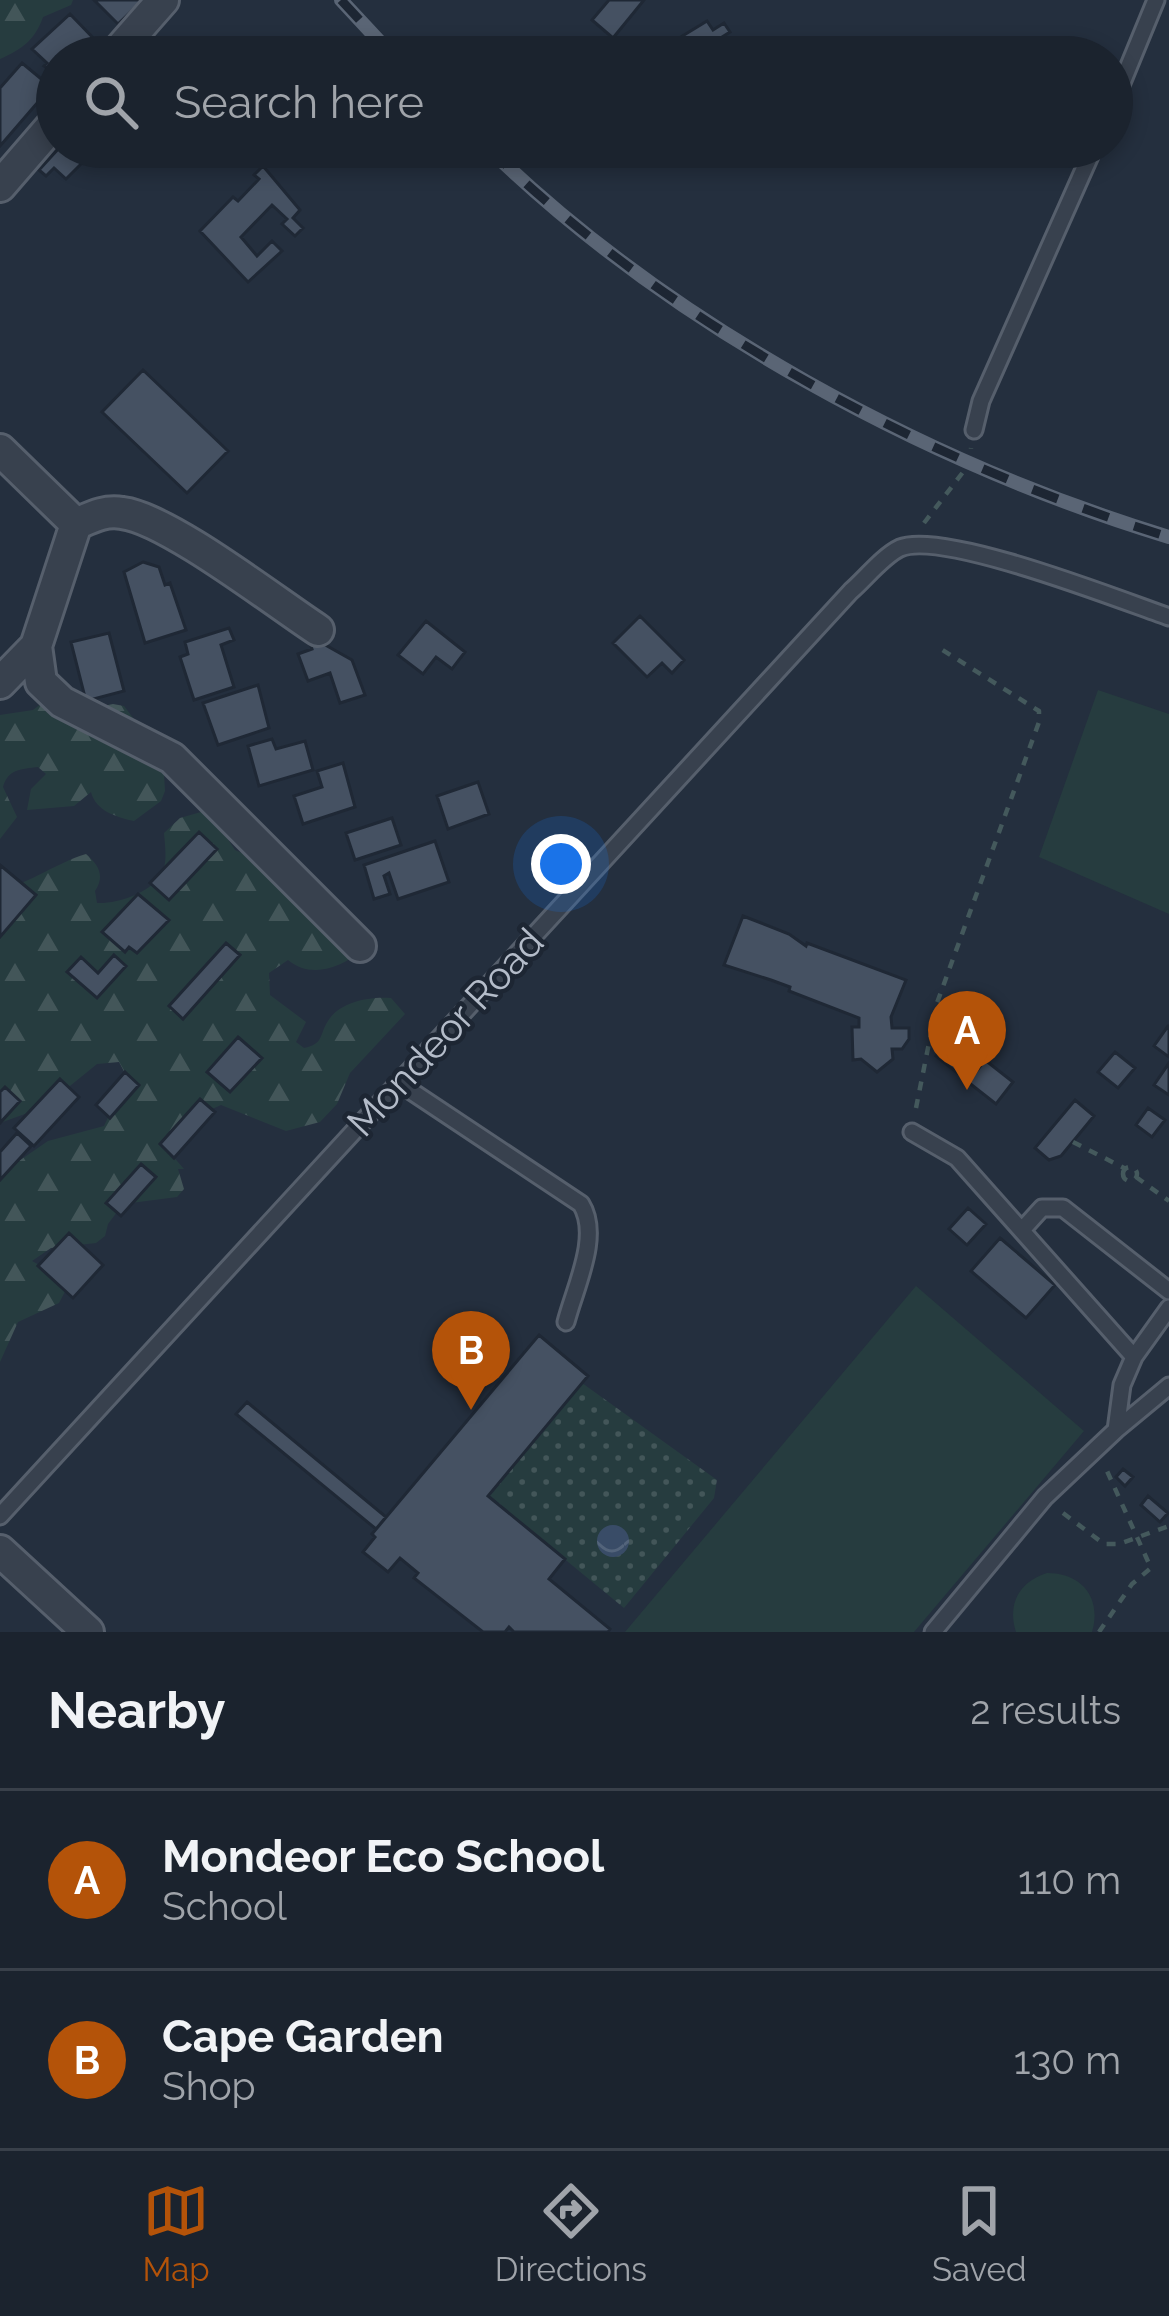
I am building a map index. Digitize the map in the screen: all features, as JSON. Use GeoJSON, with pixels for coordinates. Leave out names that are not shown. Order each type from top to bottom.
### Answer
{"type":"FeatureCollection","features":[{"type":"Feature","properties":{"kind":"street"},"geometry":{"type":"LineString","coordinates":[[131,36],[163,0]]}},
{"type":"Feature","properties":{"kind":"street"},"geometry":{"type":"LineString","coordinates":[[0,186],[36,144]]}},
{"type":"Feature","properties":{"kind":"street"},"geometry":{"type":"LineString","coordinates":[[0,450],[76,524]]}},
{"type":"Feature","properties":{"kind":"street"},"geometry":{"type":"LineString","coordinates":[[318,631],[157,524],[104,512],[76,524],[36,646],[41,682],[49,692],[172,758],[360,946]]}},
{"type":"Feature","properties":{"kind":"street"},"geometry":{"type":"LineString","coordinates":[[0,683],[36,646]]}},
{"type":"Feature","properties":{"kind":"street"},"geometry":{"type":"LineString","coordinates":[[0,1551],[88,1632]]}},
{"type":"Feature","properties":{"kind":"lane"},"geometry":{"type":"LineString","coordinates":[[1133,56],[1156,0]]}},
{"type":"Feature","properties":{"kind":"lane"},"geometry":{"type":"LineString","coordinates":[[974,430],[981,401],[1085,168]]}},
{"type":"Feature","properties":{"kind":"lane","name":"Mondeor Road"},"geometry":{"type":"LineString","coordinates":[[0,1516],[851,591],[899,548],[964,551],[1169,617]]}},
{"type":"Feature","properties":{"kind":"lane"},"geometry":{"type":"LineString","coordinates":[[399,1083],[581,1204],[589,1216],[590,1235],[566,1322]]}},
{"type":"Feature","properties":{"kind":"lane"},"geometry":{"type":"LineString","coordinates":[[912,1132],[957,1158],[1134,1358]]}},
{"type":"Feature","properties":{"kind":"lane"},"geometry":{"type":"LineString","coordinates":[[1022,1230],[1042,1208],[1063,1208],[1169,1291]]}},
{"type":"Feature","properties":{"kind":"lane"},"geometry":{"type":"LineString","coordinates":[[1115,1430],[1122,1385],[1134,1358],[1169,1308]]}},
{"type":"Feature","properties":{"kind":"lane"},"geometry":{"type":"LineString","coordinates":[[933,1632],[1045,1497],[1169,1386]]}},
{"type":"Feature","properties":{"kind":"path"},"geometry":{"type":"LineString","coordinates":[[930,518],[970,463],[974,430]]}},
{"type":"Feature","properties":{"kind":"path"},"geometry":{"type":"LineString","coordinates":[[912,1132],[937,1003],[1040,722],[1039,711],[941,650]]}},
{"type":"Feature","properties":{"kind":"path"},"geometry":{"type":"LineString","coordinates":[[1072,1142],[1126,1169],[1134,1168],[1136,1177],[1169,1201]]}},
{"type":"Feature","properties":{"kind":"path"},"geometry":{"type":"LineString","coordinates":[[1088,1455],[1107,1471],[1151,1568],[1132,1584],[1099,1632]]}},
{"type":"Feature","properties":{"kind":"path"},"geometry":{"type":"LineString","coordinates":[[1045,1497],[1104,1544],[1169,1526]]}},
{"type":"Feature","properties":{"kind":"green space"},"geometry":{"type":"Polygon","coordinates":[[[0,0],[73,0],[43,17],[27,43],[0,59],[0,0]]]}},
{"type":"Feature","properties":{"kind":"green space"},"geometry":{"type":"Polygon","coordinates":[[[1098,690],[1169,714],[1169,914],[1039,857],[1098,690]]]}},
{"type":"Feature","properties":{"kind":"green space"},"geometry":{"type":"Polygon","coordinates":[[[50,697],[89,709],[124,706],[163,757],[161,801],[134,821],[102,808],[91,792],[74,806],[27,810],[31,789],[46,774],[38,767],[21,769],[3,787],[17,817],[0,839],[0,715],[33,710],[50,697]]]}},
{"type":"Feature","properties":{"kind":"green space"},"geometry":{"type":"Polygon","coordinates":[[[211,814],[235,850],[255,859],[361,951],[325,969],[306,969],[288,960],[269,973],[270,995],[306,1022],[296,1042],[304,1048],[315,1044],[333,1014],[356,1002],[391,998],[405,1014],[350,1073],[337,1104],[320,1122],[286,1131],[221,1105],[190,1119],[171,1154],[184,1169],[178,1169],[184,1189],[177,1197],[123,1204],[96,1243],[51,1248],[32,1261],[70,1282],[59,1303],[18,1322],[0,1362],[0,1174],[48,1141],[104,1126],[127,1077],[119,1062],[97,1064],[44,1107],[0,1123],[0,890],[86,854],[99,871],[97,903],[132,896],[161,875],[164,833],[180,818],[211,814]]]}},
{"type":"Feature","properties":{"kind":"green space"},"geometry":{"type":"Polygon","coordinates":[[[916,1286],[1084,1431],[914,1632],[625,1632],[916,1286]]]}},
{"type":"Feature","properties":{"kind":"green space"},"geometry":{"type":"Polygon","coordinates":[[[582,1383],[717,1480],[714,1498],[624,1608],[488,1496],[582,1383]]]}},
{"type":"Feature","properties":{"kind":"green space"},"geometry":{"type":"Polygon","coordinates":[[[1047,1573],[1070,1577],[1086,1590],[1094,1608],[1092,1632],[1016,1632],[1013,1612],[1018,1595],[1029,1582],[1047,1573]]]}},
{"type":"Feature","properties":{"kind":"water"},"geometry":{"type":"Polygon","coordinates":[[[613,1525],[624,1530],[629,1541],[624,1552],[613,1557],[602,1552],[597,1541],[602,1530],[613,1525]]]}},
{"type":"Feature","properties":{"kind":"building"},"geometry":{"type":"Polygon","coordinates":[[[94,0],[143,0],[118,24],[94,0]]]}},
{"type":"Feature","properties":{"kind":"building"},"geometry":{"type":"Polygon","coordinates":[[[609,0],[644,0],[615,36],[592,20],[609,0]]]}},
{"type":"Feature","properties":{"kind":"building"},"geometry":{"type":"Polygon","coordinates":[[[70,14],[91,36],[46,36],[70,14]]]}},
{"type":"Feature","properties":{"kind":"building"},"geometry":{"type":"Polygon","coordinates":[[[707,21],[713,30],[724,23],[730,32],[724,36],[682,36],[707,21]]]}},
{"type":"Feature","properties":{"kind":"building"},"geometry":{"type":"Polygon","coordinates":[[[22,63],[36,75],[36,104],[0,146],[0,88],[22,63]]]}},
{"type":"Feature","properties":{"kind":"building"},"geometry":{"type":"Polygon","coordinates":[[[54,168],[77,168],[66,179],[54,168]]]}},
{"type":"Feature","properties":{"kind":"building"},"geometry":{"type":"Polygon","coordinates":[[[265,168],[300,210],[293,218],[303,228],[295,236],[282,224],[287,219],[272,205],[241,237],[257,256],[272,241],[282,251],[248,282],[200,231],[233,197],[238,201],[259,179],[254,175],[265,168]]]}},
{"type":"Feature","properties":{"kind":"building"},"geometry":{"type":"Polygon","coordinates":[[[143,370],[228,451],[187,493],[102,412],[143,370]]]}},
{"type":"Feature","properties":{"kind":"building"},"geometry":{"type":"Polygon","coordinates":[[[143,562],[159,567],[165,585],[170,583],[186,630],[145,643],[124,572],[143,562]]]}},
{"type":"Feature","properties":{"kind":"building"},"geometry":{"type":"Polygon","coordinates":[[[640,616],[684,660],[672,673],[662,663],[647,677],[613,643],[640,616]]]}},
{"type":"Feature","properties":{"kind":"building"},"geometry":{"type":"Polygon","coordinates":[[[426,621],[465,652],[452,669],[436,657],[423,674],[398,655],[426,621]]]}},
{"type":"Feature","properties":{"kind":"building"},"geometry":{"type":"Polygon","coordinates":[[[229,628],[234,640],[221,645],[234,687],[194,700],[180,657],[188,654],[185,642],[229,628]]]}},
{"type":"Feature","properties":{"kind":"building"},"geometry":{"type":"Polygon","coordinates":[[[109,633],[124,691],[86,701],[71,642],[109,633]]]}},
{"type":"Feature","properties":{"kind":"building"},"geometry":{"type":"Polygon","coordinates":[[[309,640],[352,660],[365,695],[340,703],[330,673],[308,681],[298,654],[312,649],[309,640]]]}},
{"type":"Feature","properties":{"kind":"building"},"geometry":{"type":"Polygon","coordinates":[[[258,685],[269,728],[218,745],[203,703],[258,685]]]}},
{"type":"Feature","properties":{"kind":"building"},"geometry":{"type":"Polygon","coordinates":[[[272,739],[276,749],[305,741],[313,770],[259,786],[248,746],[272,739]]]}},
{"type":"Feature","properties":{"kind":"building"},"geometry":{"type":"Polygon","coordinates":[[[343,763],[355,807],[303,824],[294,796],[322,787],[317,771],[343,763]]]}},
{"type":"Feature","properties":{"kind":"building"},"geometry":{"type":"Polygon","coordinates":[[[478,782],[489,814],[448,829],[437,796],[478,782]]]}},
{"type":"Feature","properties":{"kind":"building"},"geometry":{"type":"Polygon","coordinates":[[[392,818],[401,845],[355,860],[346,833],[392,818]]]}},
{"type":"Feature","properties":{"kind":"building"},"geometry":{"type":"Polygon","coordinates":[[[199,832],[217,849],[169,900],[150,883],[199,832]]]}},
{"type":"Feature","properties":{"kind":"building"},"geometry":{"type":"Polygon","coordinates":[[[435,841],[449,882],[398,899],[389,873],[384,876],[390,894],[374,899],[364,865],[435,841]]]}},
{"type":"Feature","properties":{"kind":"building"},"geometry":{"type":"Polygon","coordinates":[[[0,865],[36,895],[0,937],[0,865]]]}},
{"type":"Feature","properties":{"kind":"building"},"geometry":{"type":"Polygon","coordinates":[[[138,894],[169,920],[137,953],[129,947],[125,952],[102,932],[138,894]]]}},
{"type":"Feature","properties":{"kind":"building"},"geometry":{"type":"Polygon","coordinates":[[[743,916],[806,946],[906,980],[891,1017],[892,1028],[909,1028],[902,1049],[892,1049],[893,1059],[877,1072],[861,1059],[853,1060],[852,1027],[859,1027],[859,1018],[789,991],[790,987],[724,965],[743,916]]]}},
{"type":"Feature","properties":{"kind":"building"},"geometry":{"type":"Polygon","coordinates":[[[226,943],[240,955],[183,1019],[169,1006],[226,943]]]}},
{"type":"Feature","properties":{"kind":"building"},"geometry":{"type":"Polygon","coordinates":[[[114,955],[126,966],[97,998],[67,972],[81,957],[98,973],[114,955]]]}},
{"type":"Feature","properties":{"kind":"building"},"geometry":{"type":"Polygon","coordinates":[[[1169,1026],[1169,1057],[1154,1046],[1169,1026]]]}},
{"type":"Feature","properties":{"kind":"building"},"geometry":{"type":"Polygon","coordinates":[[[954,1034],[983,1057],[965,1079],[936,1056],[954,1034]]]}},
{"type":"Feature","properties":{"kind":"building"},"geometry":{"type":"Polygon","coordinates":[[[238,1037],[262,1058],[230,1092],[207,1072],[238,1037]]]}},
{"type":"Feature","properties":{"kind":"building"},"geometry":{"type":"Polygon","coordinates":[[[1115,1052],[1135,1068],[1118,1088],[1098,1072],[1115,1052]]]}},
{"type":"Feature","properties":{"kind":"building"},"geometry":{"type":"Polygon","coordinates":[[[985,1060],[1013,1082],[996,1104],[968,1082],[985,1060]]]}},
{"type":"Feature","properties":{"kind":"building"},"geometry":{"type":"Polygon","coordinates":[[[1169,1063],[1169,1095],[1154,1085],[1169,1063]]]}},
{"type":"Feature","properties":{"kind":"building"},"geometry":{"type":"Polygon","coordinates":[[[125,1072],[139,1085],[110,1118],[96,1105],[125,1072]]]}},
{"type":"Feature","properties":{"kind":"building"},"geometry":{"type":"Polygon","coordinates":[[[60,1079],[79,1097],[34,1146],[14,1128],[60,1079]]]}},
{"type":"Feature","properties":{"kind":"building"},"geometry":{"type":"Polygon","coordinates":[[[5,1087],[20,1101],[0,1123],[0,1092],[5,1087]]]}},
{"type":"Feature","properties":{"kind":"building"},"geometry":{"type":"Polygon","coordinates":[[[200,1099],[215,1112],[174,1158],[160,1144],[200,1099]]]}},
{"type":"Feature","properties":{"kind":"building"},"geometry":{"type":"Polygon","coordinates":[[[1075,1100],[1094,1116],[1061,1156],[1049,1160],[1035,1148],[1075,1100]]]}},
{"type":"Feature","properties":{"kind":"building"},"geometry":{"type":"Polygon","coordinates":[[[1148,1108],[1165,1120],[1152,1137],[1136,1125],[1148,1108]]]}},
{"type":"Feature","properties":{"kind":"building"},"geometry":{"type":"Polygon","coordinates":[[[17,1133],[31,1146],[0,1180],[0,1152],[17,1133]]]}},
{"type":"Feature","properties":{"kind":"building"},"geometry":{"type":"Polygon","coordinates":[[[141,1164],[156,1177],[121,1216],[106,1203],[141,1164]]]}},
{"type":"Feature","properties":{"kind":"building"},"geometry":{"type":"Polygon","coordinates":[[[968,1208],[986,1224],[967,1245],[949,1229],[968,1208]]]}},
{"type":"Feature","properties":{"kind":"building"},"geometry":{"type":"Polygon","coordinates":[[[69,1233],[103,1265],[73,1298],[38,1266],[69,1233]]]}},
{"type":"Feature","properties":{"kind":"building"},"geometry":{"type":"Polygon","coordinates":[[[1000,1238],[1055,1285],[1026,1318],[971,1271],[1000,1238]]]}},
{"type":"Feature","properties":{"kind":"building"},"geometry":{"type":"Polygon","coordinates":[[[539,1335],[588,1376],[488,1496],[565,1559],[549,1579],[608,1632],[514,1632],[509,1627],[505,1632],[483,1632],[414,1578],[418,1573],[400,1558],[388,1572],[363,1552],[375,1537],[372,1534],[539,1335]]]}},
{"type":"Feature","properties":{"kind":"building"},"geometry":{"type":"Polygon","coordinates":[[[247,1402],[386,1517],[376,1529],[236,1414],[247,1402]]]}},
{"type":"Feature","properties":{"kind":"building"},"geometry":{"type":"Polygon","coordinates":[[[1123,1469],[1133,1477],[1125,1486],[1116,1477],[1123,1469]]]}},
{"type":"Feature","properties":{"kind":"building"},"geometry":{"type":"Polygon","coordinates":[[[1148,1496],[1168,1513],[1160,1522],[1141,1505],[1148,1496]]]}},
{"type":"Feature","properties":{"kind":"railway"},"geometry":{"type":"LineString","coordinates":[[341,0],[374,36]]}},
{"type":"Feature","properties":{"kind":"railway"},"geometry":{"type":"LineString","coordinates":[[510,168],[637,273],[806,381],[986,470],[1169,537]]}},
{"type":"Feature","properties":{"kind":"place","name":"Mondeor Eco School"},"geometry":{"type":"Point","coordinates":[967,1090]}},
{"type":"Feature","properties":{"kind":"place","name":"Cape Garden"},"geometry":{"type":"Point","coordinates":[471,1410]}}]}
